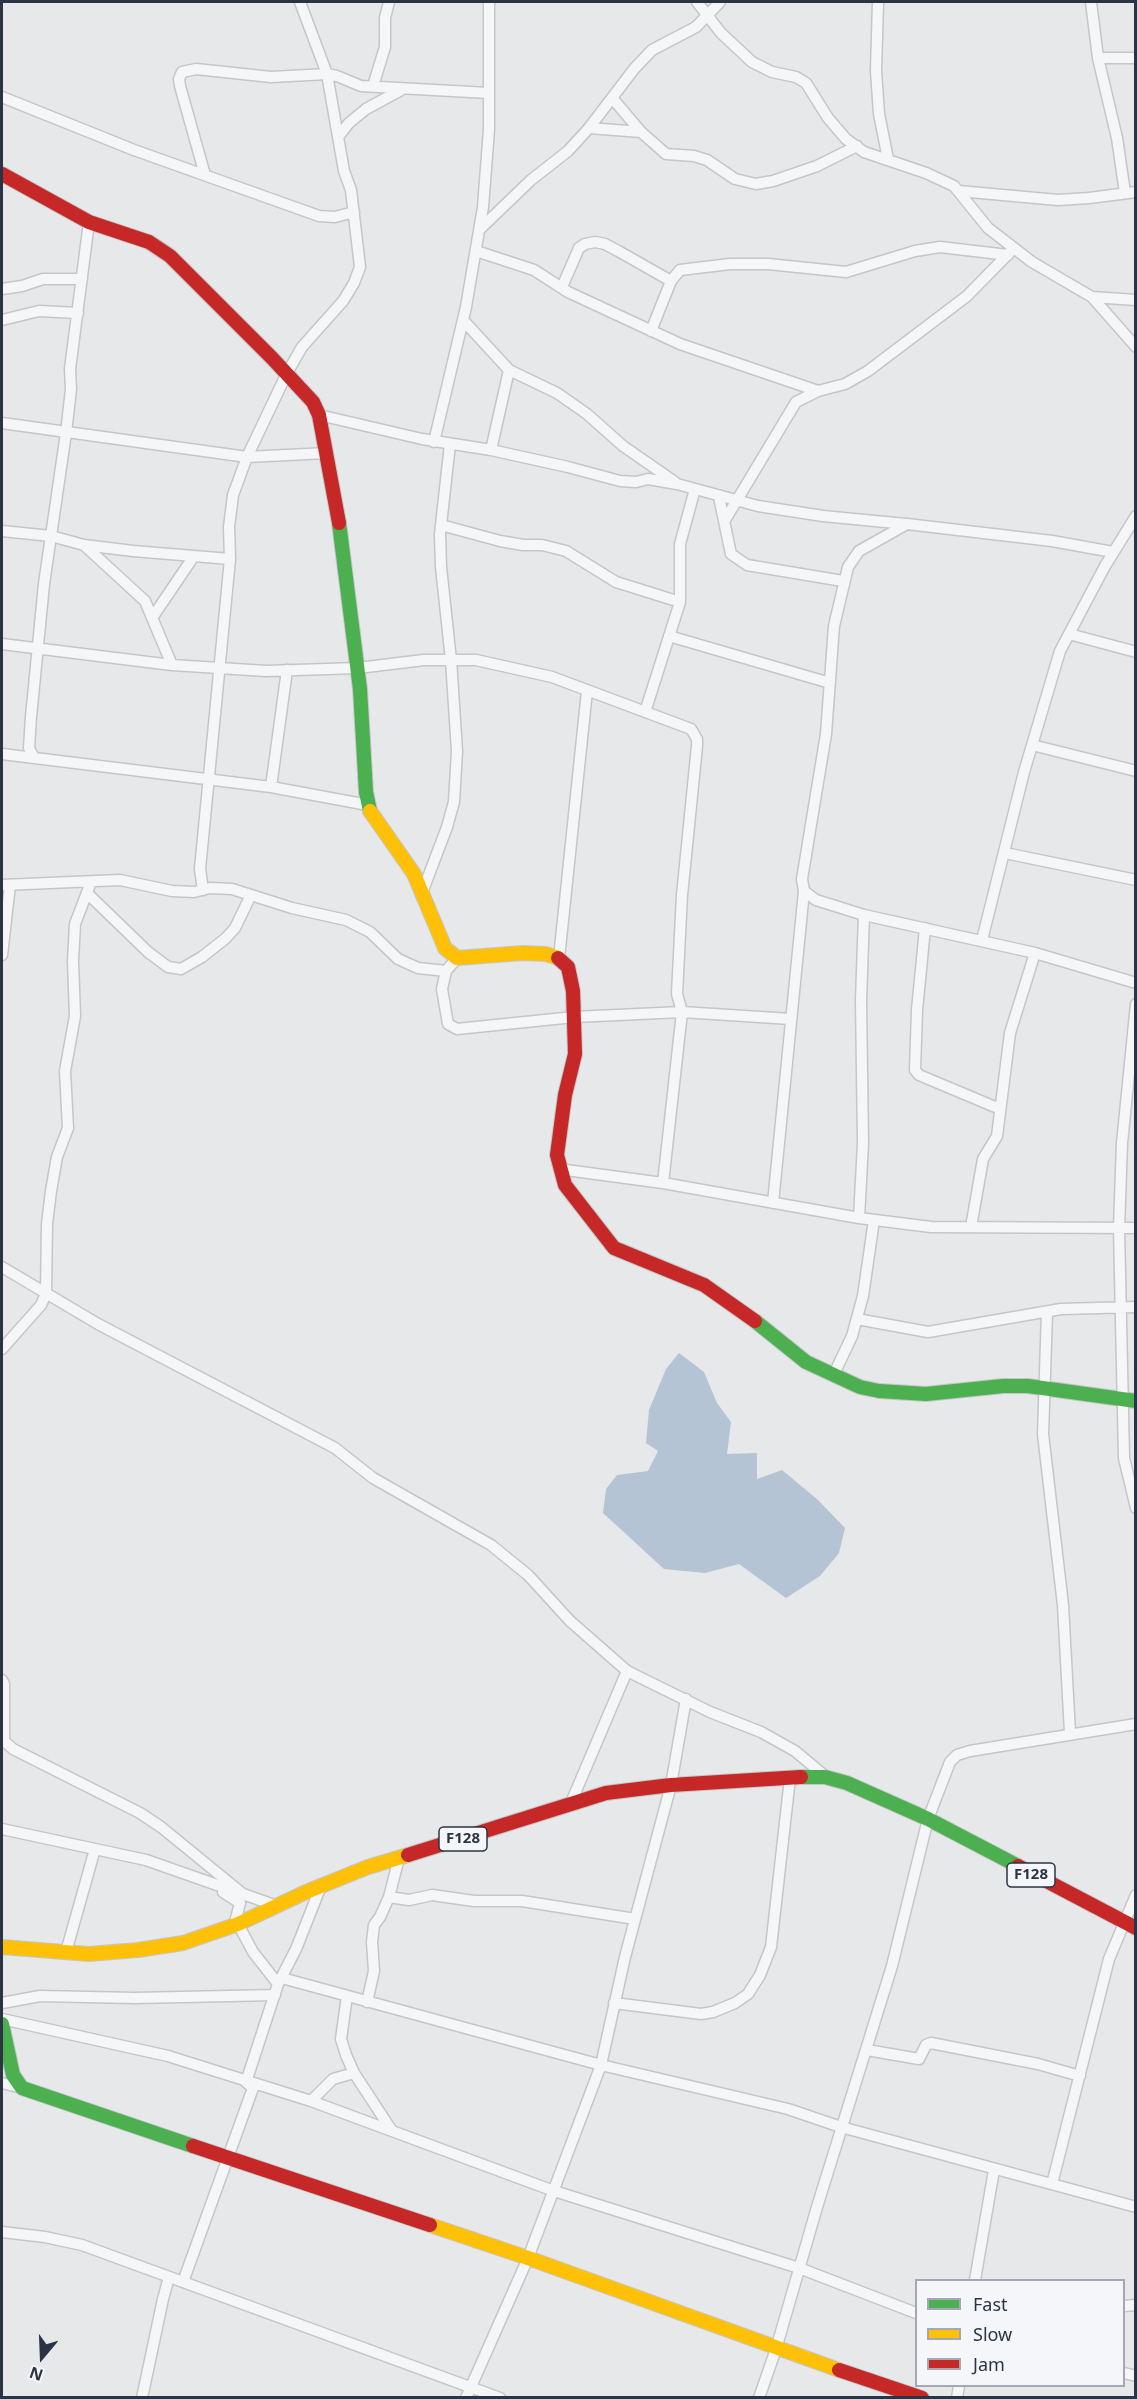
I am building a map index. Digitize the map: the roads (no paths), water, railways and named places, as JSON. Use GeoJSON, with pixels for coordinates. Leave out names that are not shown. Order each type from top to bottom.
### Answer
{"type":"FeatureCollection","features":[{"type":"Feature","properties":{"kind":"street"},"geometry":{"type":"LineString","coordinates":[[203,890],[200,869],[221,668],[230,559],[228,526],[233,495],[247,457],[287,373],[302,347],[332,316],[354,283],[360,267],[354,212],[327,74],[300,2]]}},
{"type":"Feature","properties":{"kind":"street"},"geometry":{"type":"LineString","coordinates":[[373,86],[385,47],[385,18],[389,2]]}},
{"type":"Feature","properties":{"kind":"street"},"geometry":{"type":"LineString","coordinates":[[434,441],[463,320],[479,230],[489,129],[489,2]]}},
{"type":"Feature","properties":{"kind":"street"},"geometry":{"type":"LineString","coordinates":[[697,2],[722,33],[752,62],[806,84],[828,118],[846,139],[864,152],[888,159],[954,186],[988,228],[1011,251],[1092,297],[1136,347]]}},
{"type":"Feature","properties":{"kind":"street"},"geometry":{"type":"LineString","coordinates":[[479,230],[531,180],[568,151],[652,50],[696,27],[720,2]]}},
{"type":"Feature","properties":{"kind":"street"},"geometry":{"type":"LineString","coordinates":[[878,2],[876,82],[879,114],[888,159]]}},
{"type":"Feature","properties":{"kind":"street"},"geometry":{"type":"LineString","coordinates":[[959,191],[1058,200],[1130,192],[1098,58],[1091,2]]}},
{"type":"Feature","properties":{"kind":"street"},"geometry":{"type":"LineString","coordinates":[[1098,58],[1136,58]]}},
{"type":"Feature","properties":{"kind":"street"},"geometry":{"type":"LineString","coordinates":[[205,175],[178,79],[182,72],[196,69],[271,77],[327,74],[337,75],[361,86],[489,93]]}},
{"type":"Feature","properties":{"kind":"street"},"geometry":{"type":"LineString","coordinates":[[339,137],[366,109],[402,90]]}},
{"type":"Feature","properties":{"kind":"street"},"geometry":{"type":"LineString","coordinates":[[2,97],[134,150],[319,216],[335,217],[354,212]]}},
{"type":"Feature","properties":{"kind":"street"},"geometry":{"type":"LineString","coordinates":[[613,99],[641,132],[666,154],[694,156],[707,160],[735,179],[756,184],[772,181],[817,165],[857,147]]}},
{"type":"Feature","properties":{"kind":"street"},"geometry":{"type":"LineString","coordinates":[[589,128],[641,132]]}},
{"type":"Feature","properties":{"kind":"street"},"geometry":{"type":"LineString","coordinates":[[2,174],[89,222],[149,242],[170,256],[313,402],[319,415],[327,453],[344,554],[358,668],[368,805],[371,814],[414,874],[445,948],[457,958],[523,953],[546,954],[559,958],[567,967],[573,991],[575,1054],[565,1095],[557,1155],[558,1164],[565,1185],[614,1248],[704,1285],[759,1324],[806,1362],[860,1386],[879,1391],[926,1394],[1003,1386],[1028,1386],[1107,1395],[1129,1400]]}},
{"type":"Feature","properties":{"kind":"street"},"geometry":{"type":"LineString","coordinates":[[33,756],[29,748],[39,648],[89,222]]}},
{"type":"Feature","properties":{"kind":"street"},"geometry":{"type":"LineString","coordinates":[[562,287],[579,248],[595,242],[605,244],[671,281]]}},
{"type":"Feature","properties":{"kind":"street"},"geometry":{"type":"LineString","coordinates":[[651,331],[671,281],[680,270],[730,264],[801,266],[830,272],[846,272],[915,251],[940,247],[1011,251]]}},
{"type":"Feature","properties":{"kind":"street"},"geometry":{"type":"LineString","coordinates":[[476,251],[534,270],[594,305],[680,344],[818,391]]}},
{"type":"Feature","properties":{"kind":"street"},"geometry":{"type":"LineString","coordinates":[[725,520],[796,402],[818,391],[845,384],[868,371],[967,296],[1011,251]]}},
{"type":"Feature","properties":{"kind":"street"},"geometry":{"type":"LineString","coordinates":[[2,289],[22,286],[43,279],[82,279]]}},
{"type":"Feature","properties":{"kind":"street"},"geometry":{"type":"LineString","coordinates":[[1092,297],[1136,300]]}},
{"type":"Feature","properties":{"kind":"street"},"geometry":{"type":"LineString","coordinates":[[2,320],[39,312],[78,313]]}},
{"type":"Feature","properties":{"kind":"street"},"geometry":{"type":"LineString","coordinates":[[463,320],[509,370],[557,393],[587,414],[623,446],[677,484]]}},
{"type":"Feature","properties":{"kind":"street"},"geometry":{"type":"LineString","coordinates":[[491,450],[509,370]]}},
{"type":"Feature","properties":{"kind":"street"},"geometry":{"type":"LineString","coordinates":[[319,415],[434,441],[491,450],[620,481],[636,482],[648,479],[677,484],[735,501],[823,516],[1052,540],[1113,552]]}},
{"type":"Feature","properties":{"kind":"street"},"geometry":{"type":"LineString","coordinates":[[2,423],[247,457],[327,453]]}},
{"type":"Feature","properties":{"kind":"street"},"geometry":{"type":"LineString","coordinates":[[422,893],[454,802],[457,751],[451,660],[441,567],[441,525],[450,444]]}},
{"type":"Feature","properties":{"kind":"street"},"geometry":{"type":"LineString","coordinates":[[645,712],[680,602],[680,544],[695,489]]}},
{"type":"Feature","properties":{"kind":"street"},"geometry":{"type":"LineString","coordinates":[[719,497],[731,554],[747,565],[843,581]]}},
{"type":"Feature","properties":{"kind":"street"},"geometry":{"type":"LineString","coordinates":[[982,940],[1032,745],[1060,651],[1113,552],[1136,516]]}},
{"type":"Feature","properties":{"kind":"street"},"geometry":{"type":"LineString","coordinates":[[773,1203],[804,891],[802,879],[825,734],[834,626],[843,581],[848,567],[859,551],[907,524]]}},
{"type":"Feature","properties":{"kind":"street"},"geometry":{"type":"LineString","coordinates":[[441,525],[500,541],[523,545],[542,545],[566,551],[616,582],[680,602]]}},
{"type":"Feature","properties":{"kind":"street"},"geometry":{"type":"LineString","coordinates":[[2,531],[51,536],[84,545],[230,559]]}},
{"type":"Feature","properties":{"kind":"street"},"geometry":{"type":"LineString","coordinates":[[84,545],[143,598],[172,665]]}},
{"type":"Feature","properties":{"kind":"street"},"geometry":{"type":"LineString","coordinates":[[152,618],[194,556]]}},
{"type":"Feature","properties":{"kind":"street"},"geometry":{"type":"LineString","coordinates":[[1069,634],[1136,652]]}},
{"type":"Feature","properties":{"kind":"street"},"geometry":{"type":"LineString","coordinates":[[669,636],[830,683]]}},
{"type":"Feature","properties":{"kind":"street"},"geometry":{"type":"LineString","coordinates":[[2,644],[172,665],[221,668],[287,670],[358,668],[424,660],[487,662],[552,677],[691,729],[697,739],[682,895],[677,994],[682,1012],[663,1183]]}},
{"type":"Feature","properties":{"kind":"street"},"geometry":{"type":"LineString","coordinates":[[271,787],[287,670]]}},
{"type":"Feature","properties":{"kind":"street"},"geometry":{"type":"LineString","coordinates":[[559,958],[587,690]]}},
{"type":"Feature","properties":{"kind":"street"},"geometry":{"type":"LineString","coordinates":[[1032,745],[1136,771]]}},
{"type":"Feature","properties":{"kind":"street"},"geometry":{"type":"LineString","coordinates":[[2,754],[271,787],[368,805]]}},
{"type":"Feature","properties":{"kind":"street"},"geometry":{"type":"LineString","coordinates":[[1005,853],[1136,880]]}},
{"type":"Feature","properties":{"kind":"street"},"geometry":{"type":"LineString","coordinates":[[2,955],[6,885],[120,880],[172,891],[232,890],[292,908],[346,920],[370,932],[398,959],[418,968],[446,971]]}},
{"type":"Feature","properties":{"kind":"street"},"geometry":{"type":"LineString","coordinates":[[2,1349],[41,1305],[46,1294],[47,1224],[51,1191],[57,1157],[68,1128],[65,1071],[75,1016],[73,961],[75,924],[91,882]]}},
{"type":"Feature","properties":{"kind":"street"},"geometry":{"type":"LineString","coordinates":[[804,891],[816,900],[864,915],[1035,953],[1136,982]]}},
{"type":"Feature","properties":{"kind":"street"},"geometry":{"type":"LineString","coordinates":[[87,893],[148,952],[168,967],[181,969],[202,957],[226,938],[236,927],[251,895]]}},
{"type":"Feature","properties":{"kind":"street"},"geometry":{"type":"LineString","coordinates":[[859,1218],[863,1143],[861,1000],[864,915]]}},
{"type":"Feature","properties":{"kind":"street"},"geometry":{"type":"LineString","coordinates":[[925,928],[917,1010],[915,1070],[919,1075],[1000,1109]]}},
{"type":"Feature","properties":{"kind":"street"},"geometry":{"type":"LineString","coordinates":[[971,1227],[982,1159],[997,1136],[1010,1033],[1035,953]]}},
{"type":"Feature","properties":{"kind":"street"},"geometry":{"type":"LineString","coordinates":[[457,958],[446,971],[442,989],[444,1011],[448,1023],[457,1029],[574,1017],[682,1012],[791,1019]]}},
{"type":"Feature","properties":{"kind":"street"},"geometry":{"type":"LineString","coordinates":[[1136,1004],[1122,1143],[1119,1228],[1121,1306],[1129,1400],[1124,1458],[1136,1508]]}},
{"type":"Feature","properties":{"kind":"street"},"geometry":{"type":"LineString","coordinates":[[558,1164],[566,1170],[663,1183],[859,1218],[931,1227],[1136,1228]]}},
{"type":"Feature","properties":{"kind":"street"},"geometry":{"type":"LineString","coordinates":[[834,1374],[864,1296],[874,1220]]}},
{"type":"Feature","properties":{"kind":"street"},"geometry":{"type":"LineString","coordinates":[[2,1267],[46,1294],[197,1377],[335,1448],[374,1478],[491,1545],[528,1575],[570,1621],[627,1671],[710,1712],[761,1732],[795,1752],[825,1777]]}},
{"type":"Feature","properties":{"kind":"street"},"geometry":{"type":"LineString","coordinates":[[857,1319],[928,1332],[1047,1312],[1121,1306],[1136,1307]]}},
{"type":"Feature","properties":{"kind":"street"},"geometry":{"type":"LineString","coordinates":[[1047,1312],[1043,1434],[1063,1605],[1070,1733]]}},
{"type":"Feature","properties":{"kind":"street"},"geometry":{"type":"LineString","coordinates":[[570,1805],[627,1671]]}},
{"type":"Feature","properties":{"kind":"street"},"geometry":{"type":"LineString","coordinates":[[2,1680],[4,1684],[2,1752]]}},
{"type":"Feature","properties":{"kind":"street"},"geometry":{"type":"LineString","coordinates":[[468,2392],[528,2258],[601,2065],[635,1919],[671,1785],[686,1699]]}},
{"type":"Feature","properties":{"kind":"street"},"geometry":{"type":"LineString","coordinates":[[759,2397],[777,2349],[841,2127],[892,1966],[928,1819],[950,1762],[957,1755],[970,1751],[1136,1724]]}},
{"type":"Feature","properties":{"kind":"street"},"geometry":{"type":"LineString","coordinates":[[4,1741],[25,1756],[147,1818],[243,1894]]}},
{"type":"Feature","properties":{"kind":"street","name":"F128"},"geometry":{"type":"LineString","coordinates":[[2,1947],[89,1954],[183,1943],[236,1925],[321,1886],[399,1858],[606,1793],[671,1785],[825,1777],[847,1783],[928,1819],[1130,1925]]}},
{"type":"Feature","properties":{"kind":"street"},"geometry":{"type":"LineString","coordinates":[[615,2003],[701,2014],[735,2003],[747,1994],[760,1975],[771,1947],[790,1778]]}},
{"type":"Feature","properties":{"kind":"street"},"geometry":{"type":"LineString","coordinates":[[2,1829],[146,1860],[277,1906]]}},
{"type":"Feature","properties":{"kind":"street"},"geometry":{"type":"LineString","coordinates":[[66,1952],[95,1849]]}},
{"type":"Feature","properties":{"kind":"street"},"geometry":{"type":"LineString","coordinates":[[367,2002],[374,1971],[372,1942],[374,1925],[389,1897],[399,1858]]}},
{"type":"Feature","properties":{"kind":"street"},"geometry":{"type":"LineString","coordinates":[[207,1883],[240,1903],[236,1925],[253,1952],[280,1981],[347,1996],[601,2065],[788,2109],[841,2127],[994,2170],[1136,2206]]}},
{"type":"Feature","properties":{"kind":"street"},"geometry":{"type":"LineString","coordinates":[[246,2082],[280,1981],[296,1949],[321,1886]]}},
{"type":"Feature","properties":{"kind":"street"},"geometry":{"type":"LineString","coordinates":[[389,1897],[408,1900],[432,1895],[474,1901],[522,1901],[635,1919]]}},
{"type":"Feature","properties":{"kind":"street"},"geometry":{"type":"LineString","coordinates":[[1052,2184],[1109,1959],[1130,1925],[1136,1895]]}},
{"type":"Feature","properties":{"kind":"street"},"geometry":{"type":"LineString","coordinates":[[2,2003],[40,1996],[135,1998],[275,1995]]}},
{"type":"Feature","properties":{"kind":"street"},"geometry":{"type":"LineString","coordinates":[[347,1996],[341,2039],[354,2073],[392,2131]]}},
{"type":"Feature","properties":{"kind":"street"},"geometry":{"type":"LineString","coordinates":[[2,2019],[168,2056],[311,2101],[554,2191],[800,2268],[915,2313]]}},
{"type":"Feature","properties":{"kind":"street"},"geometry":{"type":"LineString","coordinates":[[2,2024],[3,2042],[13,2075],[22,2088]]}},
{"type":"Feature","properties":{"kind":"street"},"geometry":{"type":"LineString","coordinates":[[867,2050],[919,2059],[926,2045],[931,2043],[1038,2064],[1080,2076]]}},
{"type":"Feature","properties":{"kind":"street"},"geometry":{"type":"LineString","coordinates":[[311,2101],[333,2079],[354,2073]]}},
{"type":"Feature","properties":{"kind":"street"},"geometry":{"type":"LineString","coordinates":[[183,2282],[253,2088],[246,2082]]}},
{"type":"Feature","properties":{"kind":"street"},"geometry":{"type":"LineString","coordinates":[[2,2083],[528,2258],[777,2349],[922,2397]]}},
{"type":"Feature","properties":{"kind":"street"},"geometry":{"type":"LineString","coordinates":[[976,2279],[994,2170]]}},
{"type":"Feature","properties":{"kind":"street"},"geometry":{"type":"LineString","coordinates":[[2,2232],[45,2237],[82,2245],[468,2392],[500,2397]]}},
{"type":"Feature","properties":{"kind":"street"},"geometry":{"type":"LineString","coordinates":[[142,2397],[163,2299],[170,2277]]}},
{"type":"Feature","properties":{"kind":"water"},"geometry":{"type":"Polygon","coordinates":[[[679,1353],[704,1372],[717,1403],[731,1422],[727,1454],[757,1453],[757,1479],[782,1470],[818,1500],[845,1528],[839,1553],[820,1576],[786,1598],[739,1564],[705,1573],[664,1569],[603,1513],[606,1489],[617,1475],[648,1471],[658,1451],[646,1443],[649,1410],[666,1369],[679,1353]]]}}]}
